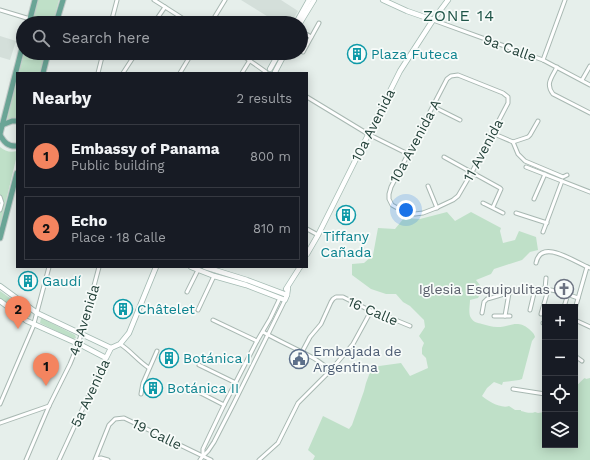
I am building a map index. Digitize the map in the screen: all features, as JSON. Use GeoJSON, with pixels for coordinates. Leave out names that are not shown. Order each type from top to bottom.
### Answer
{"type":"FeatureCollection","features":[{"type":"Feature","properties":{"kind":"main road"},"geometry":{"type":"LineString","coordinates":[[31,16],[35,0]]}},
{"type":"Feature","properties":{"kind":"main road"},"geometry":{"type":"LineString","coordinates":[[58,16],[63,0]]}},
{"type":"Feature","properties":{"kind":"main road"},"geometry":{"type":"LineString","coordinates":[[16,146],[6,143],[0,134],[19,60]]}},
{"type":"Feature","properties":{"kind":"main road"},"geometry":{"type":"LineString","coordinates":[[43,72],[46,60]]}},
{"type":"Feature","properties":{"kind":"main road"},"geometry":{"type":"LineString","coordinates":[[2,125],[16,121]]}},
{"type":"Feature","properties":{"kind":"main road"},"geometry":{"type":"LineString","coordinates":[[0,238],[16,178]]}},
{"type":"Feature","properties":{"kind":"street"},"geometry":{"type":"LineString","coordinates":[[113,16],[116,0]]}},
{"type":"Feature","properties":{"kind":"street"},"geometry":{"type":"LineString","coordinates":[[154,0],[179,16]]}},
{"type":"Feature","properties":{"kind":"street"},"geometry":{"type":"LineString","coordinates":[[215,16],[225,0]]}},
{"type":"Feature","properties":{"kind":"street"},"geometry":{"type":"LineString","coordinates":[[300,16],[309,0]]}},
{"type":"Feature","properties":{"kind":"street"},"geometry":{"type":"LineString","coordinates":[[304,16],[314,0]]}},
{"type":"Feature","properties":{"kind":"street","name":"9a Calle"},"geometry":{"type":"LineString","coordinates":[[383,0],[407,11],[543,60],[590,85]]}},
{"type":"Feature","properties":{"kind":"street","name":"10a Avenida"},"geometry":{"type":"LineString","coordinates":[[308,252],[400,71],[433,20],[448,0]]}},
{"type":"Feature","properties":{"kind":"street"},"geometry":{"type":"LineString","coordinates":[[543,60],[565,0]]}},
{"type":"Feature","properties":{"kind":"street"},"geometry":{"type":"LineString","coordinates":[[158,16],[164,7]]}},
{"type":"Feature","properties":{"kind":"street"},"geometry":{"type":"LineString","coordinates":[[0,10],[16,17]]}},
{"type":"Feature","properties":{"kind":"street"},"geometry":{"type":"LineString","coordinates":[[308,43],[319,23]]}},
{"type":"Feature","properties":{"kind":"street"},"geometry":{"type":"LineString","coordinates":[[98,72],[101,60]]}},
{"type":"Feature","properties":{"kind":"street"},"geometry":{"type":"LineString","coordinates":[[124,72],[131,60]]}},
{"type":"Feature","properties":{"kind":"street"},"geometry":{"type":"LineString","coordinates":[[181,72],[188,60]]}},
{"type":"Feature","properties":{"kind":"street"},"geometry":{"type":"LineString","coordinates":[[243,72],[250,60],[271,72]]}},
{"type":"Feature","properties":{"kind":"street"},"geometry":{"type":"LineString","coordinates":[[271,72],[276,60]]}},
{"type":"Feature","properties":{"kind":"street"},"geometry":{"type":"LineString","coordinates":[[271,72],[280,60]]}},
{"type":"Feature","properties":{"kind":"street"},"geometry":{"type":"LineString","coordinates":[[582,80],[590,66]]}},
{"type":"Feature","properties":{"kind":"street"},"geometry":{"type":"LineString","coordinates":[[557,67],[548,86],[550,90],[553,94],[590,113]]}},
{"type":"Feature","properties":{"kind":"street","name":"11 Avenida"},"geometry":{"type":"LineString","coordinates":[[396,208],[415,214],[423,213],[437,208],[458,196],[508,103],[508,97],[503,92],[458,75],[451,76]]}},
{"type":"Feature","properties":{"kind":"street","name":"10a Avenida A"},"geometry":{"type":"LineString","coordinates":[[396,208],[392,205],[389,199],[391,187],[448,79],[451,76]]}},
{"type":"Feature","properties":{"kind":"street"},"geometry":{"type":"LineString","coordinates":[[308,98],[368,134],[408,154]]}},
{"type":"Feature","properties":{"kind":"street"},"geometry":{"type":"LineString","coordinates":[[434,107],[460,120]]}},
{"type":"Feature","properties":{"kind":"street"},"geometry":{"type":"LineString","coordinates":[[492,133],[514,142],[528,137],[538,120]]}},
{"type":"Feature","properties":{"kind":"street"},"geometry":{"type":"LineString","coordinates":[[514,142],[518,154],[525,161],[564,177],[567,175]]}},
{"type":"Feature","properties":{"kind":"street"},"geometry":{"type":"LineString","coordinates":[[444,157],[500,188],[501,190],[493,207]]}},
{"type":"Feature","properties":{"kind":"street"},"geometry":{"type":"LineString","coordinates":[[526,167],[590,192]]}},
{"type":"Feature","properties":{"kind":"street"},"geometry":{"type":"LineString","coordinates":[[534,199],[545,174]]}},
{"type":"Feature","properties":{"kind":"street"},"geometry":{"type":"LineString","coordinates":[[543,232],[562,181]]}},
{"type":"Feature","properties":{"kind":"street"},"geometry":{"type":"LineString","coordinates":[[428,186],[437,208]]}},
{"type":"Feature","properties":{"kind":"street"},"geometry":{"type":"LineString","coordinates":[[0,197],[2,203],[0,210]]}},
{"type":"Feature","properties":{"kind":"street"},"geometry":{"type":"LineString","coordinates":[[483,203],[503,213]]}},
{"type":"Feature","properties":{"kind":"street"},"geometry":{"type":"LineString","coordinates":[[516,213],[546,223]]}},
{"type":"Feature","properties":{"kind":"street"},"geometry":{"type":"LineString","coordinates":[[308,230],[318,235]]}},
{"type":"Feature","properties":{"kind":"street"},"geometry":{"type":"LineString","coordinates":[[536,263],[537,258],[541,253],[550,251],[580,262],[588,267],[576,304]]}},
{"type":"Feature","properties":{"kind":"street"},"geometry":{"type":"LineString","coordinates":[[0,404],[34,324],[49,268]]}},
{"type":"Feature","properties":{"kind":"street","name":"4a Avenida"},"geometry":{"type":"LineString","coordinates":[[26,460],[78,344],[99,268]]}},
{"type":"Feature","properties":{"kind":"street","name":"5a Avenida"},"geometry":{"type":"LineString","coordinates":[[59,460],[111,348],[120,344],[129,333],[156,268]]}},
{"type":"Feature","properties":{"kind":"street"},"geometry":{"type":"LineString","coordinates":[[193,268],[280,298],[285,296]]}},
{"type":"Feature","properties":{"kind":"street"},"geometry":{"type":"LineString","coordinates":[[209,268],[247,280],[274,290],[285,296]]}},
{"type":"Feature","properties":{"kind":"street"},"geometry":{"type":"LineString","coordinates":[[200,460],[214,442],[268,335],[288,288],[299,268]]}},
{"type":"Feature","properties":{"kind":"street"},"geometry":{"type":"LineString","coordinates":[[187,292],[198,270]]}},
{"type":"Feature","properties":{"kind":"street"},"geometry":{"type":"LineString","coordinates":[[198,310],[214,276]]}},
{"type":"Feature","properties":{"kind":"street"},"geometry":{"type":"LineString","coordinates":[[541,314],[547,289],[546,278]]}},
{"type":"Feature","properties":{"kind":"street"},"geometry":{"type":"LineString","coordinates":[[274,290],[283,289],[291,282]]}},
{"type":"Feature","properties":{"kind":"street"},"geometry":{"type":"LineString","coordinates":[[0,286],[37,313],[111,348]]}},
{"type":"Feature","properties":{"kind":"street"},"geometry":{"type":"LineString","coordinates":[[482,313],[484,302],[487,299],[524,289],[547,289],[578,298]]}},
{"type":"Feature","properties":{"kind":"street"},"geometry":{"type":"LineString","coordinates":[[530,310],[535,289]]}},
{"type":"Feature","properties":{"kind":"street"},"geometry":{"type":"LineString","coordinates":[[505,316],[509,293]]}},
{"type":"Feature","properties":{"kind":"street"},"geometry":{"type":"LineString","coordinates":[[565,304],[568,294]]}},
{"type":"Feature","properties":{"kind":"street","name":"16 Calle"},"geometry":{"type":"LineString","coordinates":[[302,352],[310,337],[321,324],[331,302],[336,297],[342,297],[371,311],[410,326]]}},
{"type":"Feature","properties":{"kind":"street"},"geometry":{"type":"LineString","coordinates":[[203,456],[203,449],[224,405],[280,298]]}},
{"type":"Feature","properties":{"kind":"street"},"geometry":{"type":"LineString","coordinates":[[0,301],[27,321],[106,358]]}},
{"type":"Feature","properties":{"kind":"street"},"geometry":{"type":"LineString","coordinates":[[259,460],[278,443],[298,403],[353,344],[371,311]]}},
{"type":"Feature","properties":{"kind":"street"},"geometry":{"type":"LineString","coordinates":[[494,316],[510,316]]}},
{"type":"Feature","properties":{"kind":"street"},"geometry":{"type":"LineString","coordinates":[[213,320],[257,341]]}},
{"type":"Feature","properties":{"kind":"street"},"geometry":{"type":"LineString","coordinates":[[578,321],[590,327]]}},
{"type":"Feature","properties":{"kind":"street"},"geometry":{"type":"LineString","coordinates":[[263,332],[302,352],[330,370]]}},
{"type":"Feature","properties":{"kind":"street"},"geometry":{"type":"LineString","coordinates":[[120,344],[149,368]]}},
{"type":"Feature","properties":{"kind":"street"},"geometry":{"type":"LineString","coordinates":[[141,394],[143,382],[157,350]]}},
{"type":"Feature","properties":{"kind":"street"},"geometry":{"type":"LineString","coordinates":[[578,358],[582,361]]}},
{"type":"Feature","properties":{"kind":"street"},"geometry":{"type":"LineString","coordinates":[[200,365],[236,384]]}},
{"type":"Feature","properties":{"kind":"street"},"geometry":{"type":"LineString","coordinates":[[187,386],[224,405]]}},
{"type":"Feature","properties":{"kind":"street"},"geometry":{"type":"LineString","coordinates":[[513,389],[542,394]]}},
{"type":"Feature","properties":{"kind":"street"},"geometry":{"type":"LineString","coordinates":[[227,399],[234,403]]}},
{"type":"Feature","properties":{"kind":"street"},"geometry":{"type":"LineString","coordinates":[[0,423],[49,406]]}},
{"type":"Feature","properties":{"kind":"street","name":"19 Calle"},"geometry":{"type":"LineString","coordinates":[[96,459],[109,425],[115,419],[124,418],[211,460]]}},
{"type":"Feature","properties":{"kind":"street"},"geometry":{"type":"LineString","coordinates":[[96,459],[101,458],[108,460]]}},
{"type":"Feature","properties":{"kind":"shaded area"},"geometry":{"type":"Polygon","coordinates":[[[241,0],[281,0],[298,11],[295,16],[267,16],[241,0]]]}},
{"type":"Feature","properties":{"kind":"shaded area"},"geometry":{"type":"Polygon","coordinates":[[[0,36],[16,41],[10,60],[0,57],[0,36]]]}},
{"type":"Feature","properties":{"kind":"green space"},"geometry":{"type":"Polygon","coordinates":[[[38,0],[59,0],[55,16],[34,16],[38,0]]]}},
{"type":"Feature","properties":{"kind":"green space"},"geometry":{"type":"Polygon","coordinates":[[[22,60],[43,60],[40,72],[19,72],[22,60]]]}},
{"type":"Feature","properties":{"kind":"green space"},"geometry":{"type":"Polygon","coordinates":[[[16,84],[16,119],[7,120],[16,84]]]}},
{"type":"Feature","properties":{"kind":"green space"},"geometry":{"type":"Polygon","coordinates":[[[0,147],[4,150],[16,151],[16,159],[0,226],[0,147]]]}},
{"type":"Feature","properties":{"kind":"green space"},"geometry":{"type":"Polygon","coordinates":[[[447,212],[455,221],[471,212],[501,228],[500,231],[503,243],[515,240],[519,231],[536,237],[538,250],[530,252],[522,260],[494,269],[491,274],[476,280],[483,289],[478,298],[470,300],[469,309],[473,320],[495,327],[521,324],[529,329],[535,337],[532,341],[522,379],[503,382],[502,385],[494,382],[487,388],[482,396],[495,404],[506,407],[509,406],[515,410],[530,413],[542,412],[542,448],[578,448],[578,383],[585,378],[590,378],[590,460],[313,460],[315,456],[308,450],[323,416],[349,429],[352,425],[372,367],[401,363],[410,376],[428,368],[426,358],[422,354],[424,343],[419,336],[425,327],[424,320],[396,294],[386,294],[371,289],[352,275],[352,264],[364,263],[373,255],[378,228],[395,229],[404,218],[420,219],[447,212]]]}},
{"type":"Feature","properties":{"kind":"green space"},"geometry":{"type":"Polygon","coordinates":[[[0,291],[30,312],[30,317],[25,316],[0,298],[0,291]]]}},
{"type":"Feature","properties":{"kind":"green space"},"geometry":{"type":"Polygon","coordinates":[[[41,318],[75,335],[76,338],[73,339],[40,323],[41,318]]]}},
{"type":"Feature","properties":{"kind":"place","name":"Plaza Futeca"},"geometry":{"type":"Point","coordinates":[357,54]}},
{"type":"Feature","properties":{"kind":"place","name":"Tiffany Cañada"},"geometry":{"type":"Point","coordinates":[346,215]}},
{"type":"Feature","properties":{"kind":"place","name":"Gaudí"},"geometry":{"type":"Point","coordinates":[28,281]}},
{"type":"Feature","properties":{"kind":"place","name":"Iglesia Esquipulitas"},"geometry":{"type":"Point","coordinates":[564,289]}},
{"type":"Feature","properties":{"kind":"place","name":"Châtelet"},"geometry":{"type":"Point","coordinates":[123,309]}},
{"type":"Feature","properties":{"kind":"place","name":"Echo"},"geometry":{"type":"Point","coordinates":[18,329]}},
{"type":"Feature","properties":{"kind":"place","name":"Botánica I"},"geometry":{"type":"Point","coordinates":[169,358]}},
{"type":"Feature","properties":{"kind":"place","name":"Embajada de Argentina"},"geometry":{"type":"Point","coordinates":[299,359]}},
{"type":"Feature","properties":{"kind":"place","name":"Embassy of Panama"},"geometry":{"type":"Point","coordinates":[46,386]}},
{"type":"Feature","properties":{"kind":"place","name":"Botánica II"},"geometry":{"type":"Point","coordinates":[153,388]}},
{"type":"Feature","properties":{"kind":"district","name":"ZONE 14"},"geometry":{"type":"Point","coordinates":[459,15]}}]}
